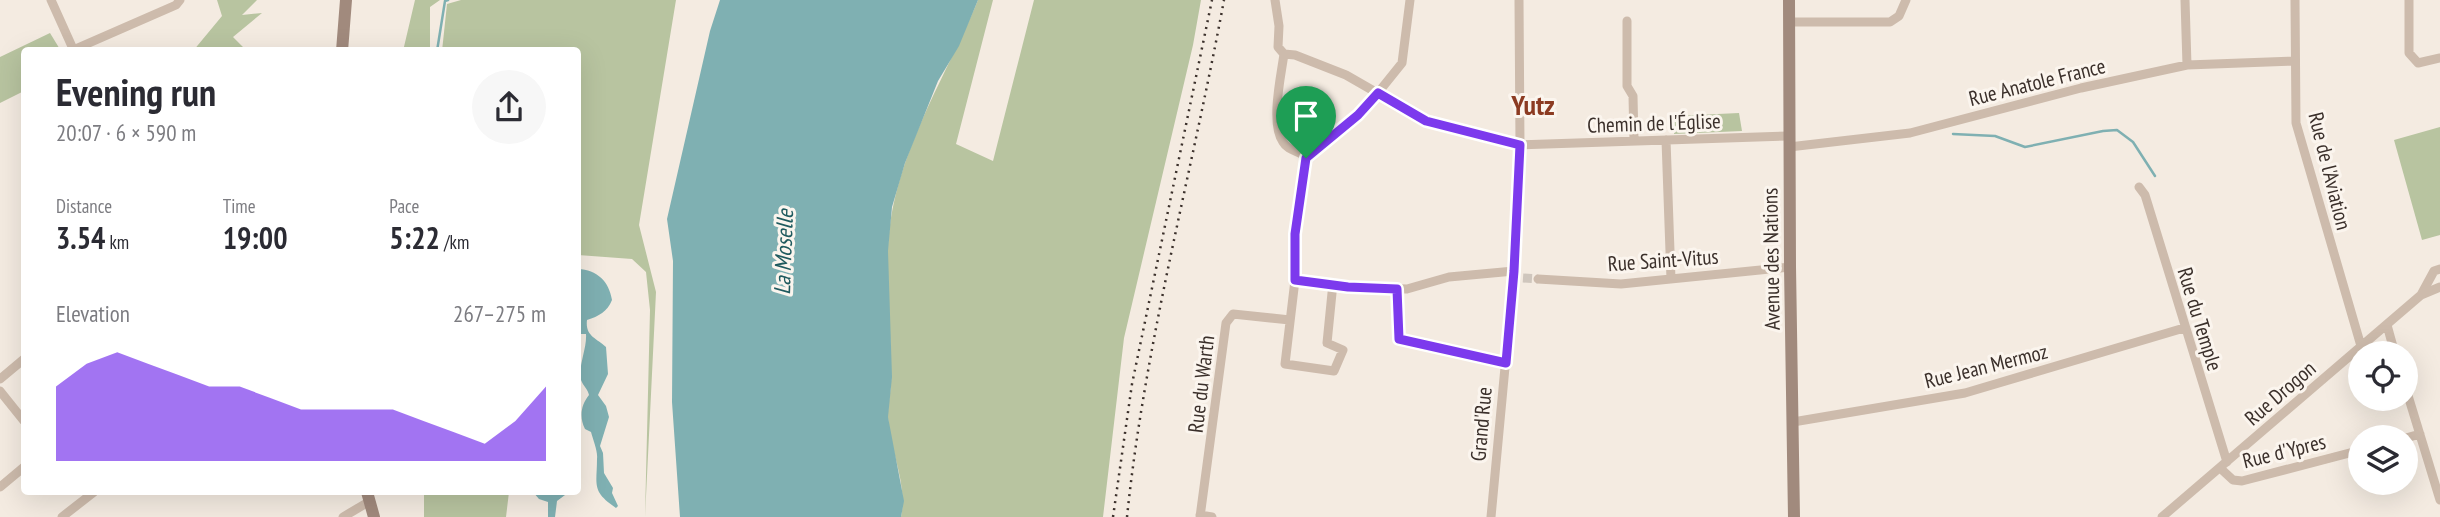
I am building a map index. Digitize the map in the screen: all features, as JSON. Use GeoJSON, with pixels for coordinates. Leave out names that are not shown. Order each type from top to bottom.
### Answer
{"type":"FeatureCollection","features":[{"type":"Feature","properties":{"kind":"main road"},"geometry":{"type":"LineString","coordinates":[[342,47],[346,0]]}},
{"type":"Feature","properties":{"kind":"main road","name":"Avenue des Nations"},"geometry":{"type":"LineString","coordinates":[[1788,0],[1794,517]]}},
{"type":"Feature","properties":{"kind":"main road"},"geometry":{"type":"LineString","coordinates":[[369,496],[374,517]]}},
{"type":"Feature","properties":{"kind":"street"},"geometry":{"type":"LineString","coordinates":[[51,0],[73,47]]}},
{"type":"Feature","properties":{"kind":"street"},"geometry":{"type":"LineString","coordinates":[[81,47],[176,5],[180,0]]}},
{"type":"Feature","properties":{"kind":"street"},"geometry":{"type":"LineString","coordinates":[[1275,0],[1281,51],[1278,129],[1282,142],[1290,149],[1301,152],[1306,158]]}},
{"type":"Feature","properties":{"kind":"street"},"geometry":{"type":"LineString","coordinates":[[1333,283],[1327,343],[1343,350],[1334,371],[1286,364],[1295,280],[1295,234],[1306,158],[1358,115],[1402,63],[1410,0]]}},
{"type":"Feature","properties":{"kind":"street","name":"Grand'Rue"},"geometry":{"type":"LineString","coordinates":[[1492,517],[1517,276],[1519,0]]}},
{"type":"Feature","properties":{"kind":"street"},"geometry":{"type":"LineString","coordinates":[[1789,22],[1890,22],[1899,16],[1906,0]]}},
{"type":"Feature","properties":{"kind":"street"},"geometry":{"type":"LineString","coordinates":[[2185,0],[2187,65]]}},
{"type":"Feature","properties":{"kind":"street","name":"Rue de l'Aviation"},"geometry":{"type":"LineString","coordinates":[[2295,0],[2296,123],[2360,341]]}},
{"type":"Feature","properties":{"kind":"street"},"geometry":{"type":"LineString","coordinates":[[2409,0],[2409,53],[2418,63],[2440,58]]}},
{"type":"Feature","properties":{"kind":"street"},"geometry":{"type":"LineString","coordinates":[[1627,22],[1627,86],[1633,96],[1634,141]]}},
{"type":"Feature","properties":{"kind":"street","name":"Chemin de l'Église"},"geometry":{"type":"LineString","coordinates":[[1281,51],[1334,71],[1426,121],[1520,145],[1666,140],[1789,142]]}},
{"type":"Feature","properties":{"kind":"street","name":"Rue Anatole France"},"geometry":{"type":"LineString","coordinates":[[1789,142],[1910,134],[2081,88],[2187,65],[2295,61]]}},
{"type":"Feature","properties":{"kind":"street"},"geometry":{"type":"LineString","coordinates":[[1666,140],[1671,279]]}},
{"type":"Feature","properties":{"kind":"street","name":"Rue du Temple"},"geometry":{"type":"LineString","coordinates":[[2139,187],[2145,195],[2223,465]]}},
{"type":"Feature","properties":{"kind":"street","name":"Rue Saint-Vitus"},"geometry":{"type":"LineString","coordinates":[[1538,279],[1621,284],[1790,267]]}},
{"type":"Feature","properties":{"kind":"street","name":"Rue Drogon"},"geometry":{"type":"LineString","coordinates":[[2421,295],[2434,271],[2440,269]]}},
{"type":"Feature","properties":{"kind":"street"},"geometry":{"type":"LineString","coordinates":[[1295,280],[1348,287],[1407,289],[1449,277],[1517,276]]}},
{"type":"Feature","properties":{"kind":"street","name":"Rue Drogon"},"geometry":{"type":"LineString","coordinates":[[2367,341],[2421,295],[2440,287]]}},
{"type":"Feature","properties":{"kind":"street"},"geometry":{"type":"LineString","coordinates":[[1397,289],[1399,339],[1506,363]]}},
{"type":"Feature","properties":{"kind":"street","name":"Rue du Warth"},"geometry":{"type":"LineString","coordinates":[[1200,516],[1226,323],[1233,314],[1290,320]]}},
{"type":"Feature","properties":{"kind":"street"},"geometry":{"type":"LineString","coordinates":[[2387,325],[2391,341]]}},
{"type":"Feature","properties":{"kind":"street","name":"Rue Jean Mermoz"},"geometry":{"type":"LineString","coordinates":[[1793,422],[1965,393],[2184,328]]}},
{"type":"Feature","properties":{"kind":"street","name":"Rue Drogon"},"geometry":{"type":"LineString","coordinates":[[2162,517],[2348,357]]}},
{"type":"Feature","properties":{"kind":"street"},"geometry":{"type":"LineString","coordinates":[[0,379],[21,362]]}},
{"type":"Feature","properties":{"kind":"street"},"geometry":{"type":"LineString","coordinates":[[0,391],[21,417]]}},
{"type":"Feature","properties":{"kind":"street"},"geometry":{"type":"LineString","coordinates":[[2413,411],[2440,500]]}},
{"type":"Feature","properties":{"kind":"street","name":"Rue d'Ypres"},"geometry":{"type":"LineString","coordinates":[[2223,465],[2233,480],[2242,481],[2348,453]]}},
{"type":"Feature","properties":{"kind":"street"},"geometry":{"type":"LineString","coordinates":[[0,487],[21,470]]}},
{"type":"Feature","properties":{"kind":"street"},"geometry":{"type":"LineString","coordinates":[[62,517],[90,495]]}},
{"type":"Feature","properties":{"kind":"street"},"geometry":{"type":"LineString","coordinates":[[343,517],[369,496]]}},
{"type":"Feature","properties":{"kind":"street"},"geometry":{"type":"LineString","coordinates":[[1200,516],[1212,517]]}},
{"type":"Feature","properties":{"kind":"green space"},"geometry":{"type":"Polygon","coordinates":[[[217,0],[257,0],[242,15],[262,13],[233,37],[243,47],[196,47],[222,16],[217,0]]]}},
{"type":"Feature","properties":{"kind":"green space"},"geometry":{"type":"Polygon","coordinates":[[[415,0],[440,0],[430,7],[430,47],[404,47],[415,0]]]}},
{"type":"Feature","properties":{"kind":"green space"},"geometry":{"type":"Polygon","coordinates":[[[461,0],[676,0],[639,225],[656,292],[645,517],[650,310],[646,272],[632,259],[581,255],[581,47],[442,47],[447,4],[461,0]]]}},
{"type":"Feature","properties":{"kind":"green space"},"geometry":{"type":"Polygon","coordinates":[[[978,0],[993,0],[956,144],[993,161],[1034,0],[1201,0],[1193,45],[1124,338],[1103,517],[901,517],[902,492],[888,418],[891,381],[888,253],[891,219],[908,154],[978,0]]]}},
{"type":"Feature","properties":{"kind":"green space"},"geometry":{"type":"Polygon","coordinates":[[[50,33],[59,47],[21,47],[21,92],[0,103],[0,57],[50,33]]]}},
{"type":"Feature","properties":{"kind":"green space"},"geometry":{"type":"Polygon","coordinates":[[[1739,113],[1742,131],[1674,134],[1675,116],[1739,113]]]}},
{"type":"Feature","properties":{"kind":"green space"},"geometry":{"type":"Polygon","coordinates":[[[2440,127],[2440,235],[2422,240],[2394,140],[2440,127]]]}},
{"type":"Feature","properties":{"kind":"green space"},"geometry":{"type":"Polygon","coordinates":[[[424,495],[509,495],[506,517],[424,517],[424,495]]]}},
{"type":"Feature","properties":{"kind":"water","name":"La Moselle"},"geometry":{"type":"Polygon","coordinates":[[[720,0],[978,0],[959,46],[938,81],[905,163],[892,207],[888,251],[892,377],[888,417],[904,501],[901,517],[680,517],[672,402],[673,261],[667,219],[710,31],[720,0]]]}},
{"type":"Feature","properties":{"kind":"water"},"geometry":{"type":"Polygon","coordinates":[[[581,270],[601,278],[608,287],[612,300],[602,313],[587,320],[587,325],[592,336],[606,347],[608,374],[598,395],[606,406],[609,417],[600,446],[604,473],[613,488],[612,493],[618,506],[616,508],[602,497],[597,487],[596,449],[591,432],[585,429],[582,420],[584,403],[589,395],[581,378],[586,334],[581,334],[581,270]]]}},
{"type":"Feature","properties":{"kind":"water"},"geometry":{"type":"Polygon","coordinates":[[[536,495],[565,495],[557,501],[555,517],[548,517],[548,502],[536,495]]]}},
{"type":"Feature","properties":{"kind":"waterway"},"geometry":{"type":"LineString","coordinates":[[438,47],[445,1],[448,0]]}},
{"type":"Feature","properties":{"kind":"waterway"},"geometry":{"type":"LineString","coordinates":[[1953,134],[1995,136],[2025,147],[2117,130],[2133,142],[2155,176]]}},
{"type":"Feature","properties":{"kind":"tunnel"},"geometry":{"type":"LineString","coordinates":[[1523,278],[1538,279]]}},
{"type":"Feature","properties":{"kind":"railway"},"geometry":{"type":"LineString","coordinates":[[1113,517],[1132,384],[1212,0]]}},
{"type":"Feature","properties":{"kind":"railway"},"geometry":{"type":"LineString","coordinates":[[1127,517],[1157,322],[1224,0]]}},
{"type":"Feature","properties":{"kind":"district","name":"Yutz"},"geometry":{"type":"Point","coordinates":[1533,104]}},
{"type":"Feature","properties":{"kind":"route"},"geometry":{"type":"LineString","coordinates":[[1378,93],[1426,121],[1520,145],[1506,363],[1399,339],[1397,289],[1348,287],[1295,280],[1295,234],[1306,158],[1358,115],[1378,93]]}}]}
